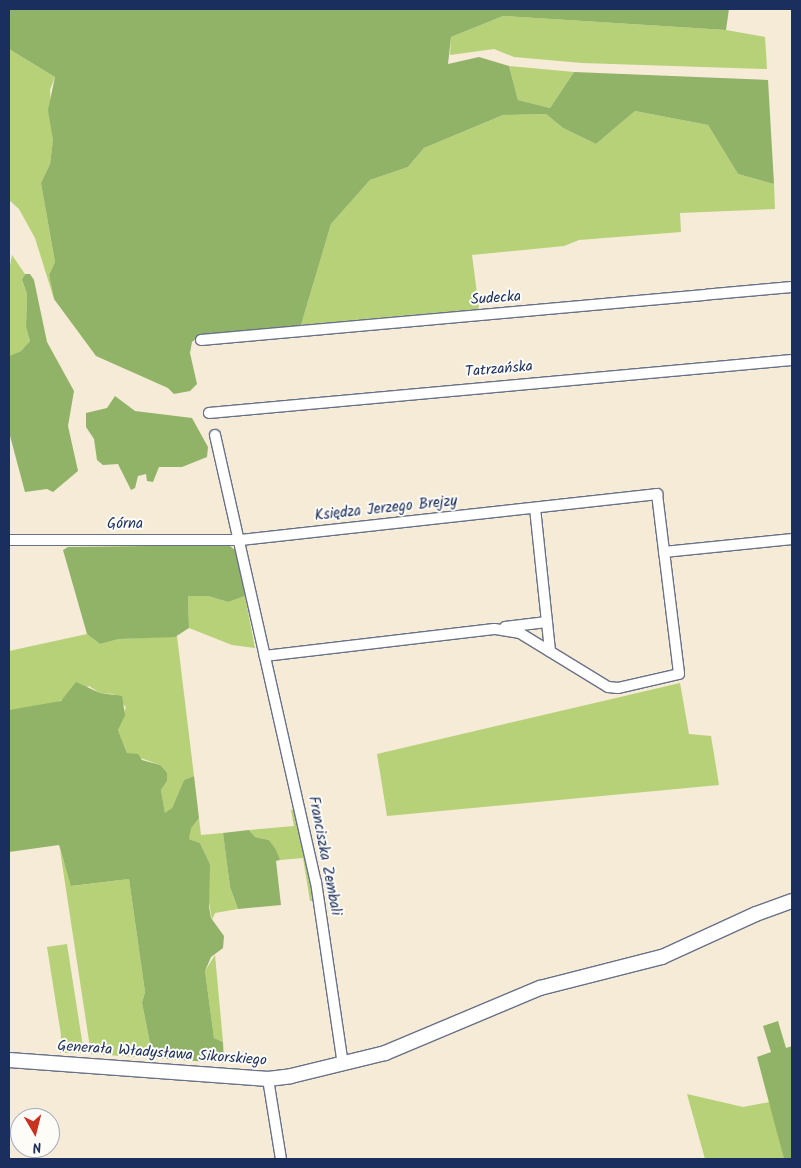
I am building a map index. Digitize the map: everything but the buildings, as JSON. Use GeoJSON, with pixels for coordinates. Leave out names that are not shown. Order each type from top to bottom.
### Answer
{"type":"FeatureCollection","features":[{"type":"Feature","properties":{"kind":"street","name":"Sudecka"},"geometry":{"type":"LineString","coordinates":[[201,340],[792,288]]}},
{"type":"Feature","properties":{"kind":"street","name":"Tatrzańska"},"geometry":{"type":"LineString","coordinates":[[209,413],[792,360]]}},
{"type":"Feature","properties":{"kind":"street","name":"Franciszka Zembali"},"geometry":{"type":"LineString","coordinates":[[215,435],[223,478],[241,540],[316,882],[343,1064]]}},
{"type":"Feature","properties":{"kind":"street","name":"Księdza Jerzego Brejzy"},"geometry":{"type":"LineString","coordinates":[[241,540],[657,494],[679,674],[618,688],[608,687],[550,650]]}},
{"type":"Feature","properties":{"kind":"street"},"geometry":{"type":"LineString","coordinates":[[535,508],[550,650]]}},
{"type":"Feature","properties":{"kind":"street"},"geometry":{"type":"LineString","coordinates":[[664,552],[792,539]]}},
{"type":"Feature","properties":{"kind":"street","name":"Górna"},"geometry":{"type":"LineString","coordinates":[[9,540],[241,540]]}},
{"type":"Feature","properties":{"kind":"street"},"geometry":{"type":"LineString","coordinates":[[265,656],[547,622]]}},
{"type":"Feature","properties":{"kind":"street"},"geometry":{"type":"LineString","coordinates":[[494,628],[520,633],[550,650]]}},
{"type":"Feature","properties":{"kind":"street","name":"Generała Władysława Sikorskiego"},"geometry":{"type":"LineString","coordinates":[[9,1060],[268,1079],[343,1064],[390,1051],[510,998],[662,957],[756,914],[792,902]]}},
{"type":"Feature","properties":{"kind":"street"},"geometry":{"type":"LineString","coordinates":[[268,1079],[281,1159]]}},
{"type":"Feature","properties":{"kind":"green space"},"geometry":{"type":"Polygon","coordinates":[[[9,9],[729,9],[726,30],[503,16],[451,37],[448,64],[479,57],[509,66],[518,100],[550,108],[574,72],[768,80],[774,184],[738,174],[708,125],[635,111],[596,144],[563,128],[546,114],[503,115],[424,148],[408,167],[370,180],[331,224],[301,325],[197,338],[192,342],[190,353],[197,384],[190,391],[174,394],[168,388],[96,356],[54,299],[49,275],[55,262],[41,183],[50,164],[53,140],[48,110],[55,77],[9,49],[9,9]]]}},
{"type":"Feature","properties":{"kind":"green space"},"geometry":{"type":"Polygon","coordinates":[[[503,16],[726,30],[765,37],[767,69],[582,63],[514,57],[494,49],[450,55],[451,37],[503,16]]]}},
{"type":"Feature","properties":{"kind":"green space"},"geometry":{"type":"Polygon","coordinates":[[[9,49],[55,77],[50,90],[53,141],[50,164],[41,183],[55,262],[49,275],[54,299],[35,238],[19,209],[9,200],[9,49]]]}},
{"type":"Feature","properties":{"kind":"green space"},"geometry":{"type":"Polygon","coordinates":[[[509,66],[574,72],[550,108],[518,100],[509,66]]]}},
{"type":"Feature","properties":{"kind":"green space"},"geometry":{"type":"Polygon","coordinates":[[[635,111],[708,125],[738,174],[774,184],[775,209],[680,213],[681,232],[579,240],[564,246],[472,255],[479,309],[301,325],[331,224],[370,180],[408,167],[424,148],[503,115],[546,114],[563,128],[596,144],[635,111]]]}},
{"type":"Feature","properties":{"kind":"green space"},"geometry":{"type":"Polygon","coordinates":[[[12,255],[25,274],[22,281],[27,294],[26,327],[30,341],[21,351],[9,356],[9,271],[12,255]]]}},
{"type":"Feature","properties":{"kind":"green space"},"geometry":{"type":"Polygon","coordinates":[[[25,274],[30,274],[34,280],[47,342],[74,391],[68,426],[78,471],[53,492],[47,489],[25,492],[9,432],[9,356],[21,351],[30,341],[26,327],[27,294],[22,280],[25,274]]]}},
{"type":"Feature","properties":{"kind":"green space"},"geometry":{"type":"Polygon","coordinates":[[[115,396],[135,411],[192,418],[208,447],[207,457],[182,467],[159,467],[153,482],[147,481],[146,474],[138,476],[135,488],[131,490],[118,464],[103,465],[97,460],[94,439],[86,427],[86,413],[107,408],[115,396]]]}},
{"type":"Feature","properties":{"kind":"green space"},"geometry":{"type":"Polygon","coordinates":[[[229,545],[237,552],[245,596],[228,602],[208,596],[188,596],[189,628],[175,637],[119,639],[100,644],[87,634],[63,550],[68,547],[229,545]]]}},
{"type":"Feature","properties":{"kind":"green space"},"geometry":{"type":"Polygon","coordinates":[[[188,596],[208,596],[228,602],[245,596],[255,648],[232,645],[189,628],[188,596]]]}},
{"type":"Feature","properties":{"kind":"green space"},"geometry":{"type":"Polygon","coordinates":[[[87,634],[100,644],[119,639],[177,636],[194,776],[184,780],[172,808],[165,814],[161,790],[167,781],[160,765],[127,753],[118,730],[126,707],[113,694],[100,693],[89,686],[52,705],[9,710],[9,651],[87,634]]]}},
{"type":"Feature","properties":{"kind":"green space"},"geometry":{"type":"Polygon","coordinates":[[[76,682],[100,693],[122,696],[125,715],[118,730],[127,753],[138,754],[142,760],[160,765],[167,773],[167,781],[161,790],[165,813],[172,808],[184,780],[194,776],[199,818],[191,828],[189,839],[200,843],[210,864],[209,907],[211,918],[224,936],[223,948],[211,957],[205,971],[214,1038],[223,1042],[224,1063],[153,1058],[142,1003],[145,992],[129,879],[71,886],[59,845],[9,852],[9,710],[61,701],[76,682]]]}},
{"type":"Feature","properties":{"kind":"green space"},"geometry":{"type":"Polygon","coordinates":[[[680,683],[689,734],[711,736],[719,785],[387,816],[377,754],[680,683]]]}},
{"type":"Feature","properties":{"kind":"green space"},"geometry":{"type":"Polygon","coordinates":[[[295,809],[314,901],[310,901],[303,858],[280,860],[269,840],[255,837],[249,830],[294,826],[291,810],[295,809]]]}},
{"type":"Feature","properties":{"kind":"green space"},"geometry":{"type":"Polygon","coordinates":[[[199,818],[201,835],[223,833],[230,887],[238,909],[215,913],[212,920],[207,891],[210,864],[200,843],[189,839],[190,828],[199,818]]]}},
{"type":"Feature","properties":{"kind":"green space"},"geometry":{"type":"Polygon","coordinates":[[[249,830],[255,837],[269,840],[276,850],[280,860],[276,861],[281,905],[238,909],[230,887],[223,833],[249,830]]]}},
{"type":"Feature","properties":{"kind":"green space"},"geometry":{"type":"Polygon","coordinates":[[[60,850],[72,886],[129,879],[145,992],[142,1003],[153,1058],[91,1054],[60,850]]]}},
{"type":"Feature","properties":{"kind":"green space"},"geometry":{"type":"Polygon","coordinates":[[[67,944],[83,1047],[82,1053],[60,1053],[61,1035],[47,947],[67,944]]]}},
{"type":"Feature","properties":{"kind":"green space"},"geometry":{"type":"Polygon","coordinates":[[[215,955],[223,1042],[214,1038],[205,971],[215,955]]]}},
{"type":"Feature","properties":{"kind":"green space"},"geometry":{"type":"Polygon","coordinates":[[[778,1021],[786,1048],[792,1046],[792,1159],[784,1159],[757,1057],[771,1052],[763,1026],[778,1021]]]}},
{"type":"Feature","properties":{"kind":"green space"},"geometry":{"type":"Polygon","coordinates":[[[687,1094],[743,1107],[770,1102],[784,1159],[705,1159],[687,1094]]]}}]}
